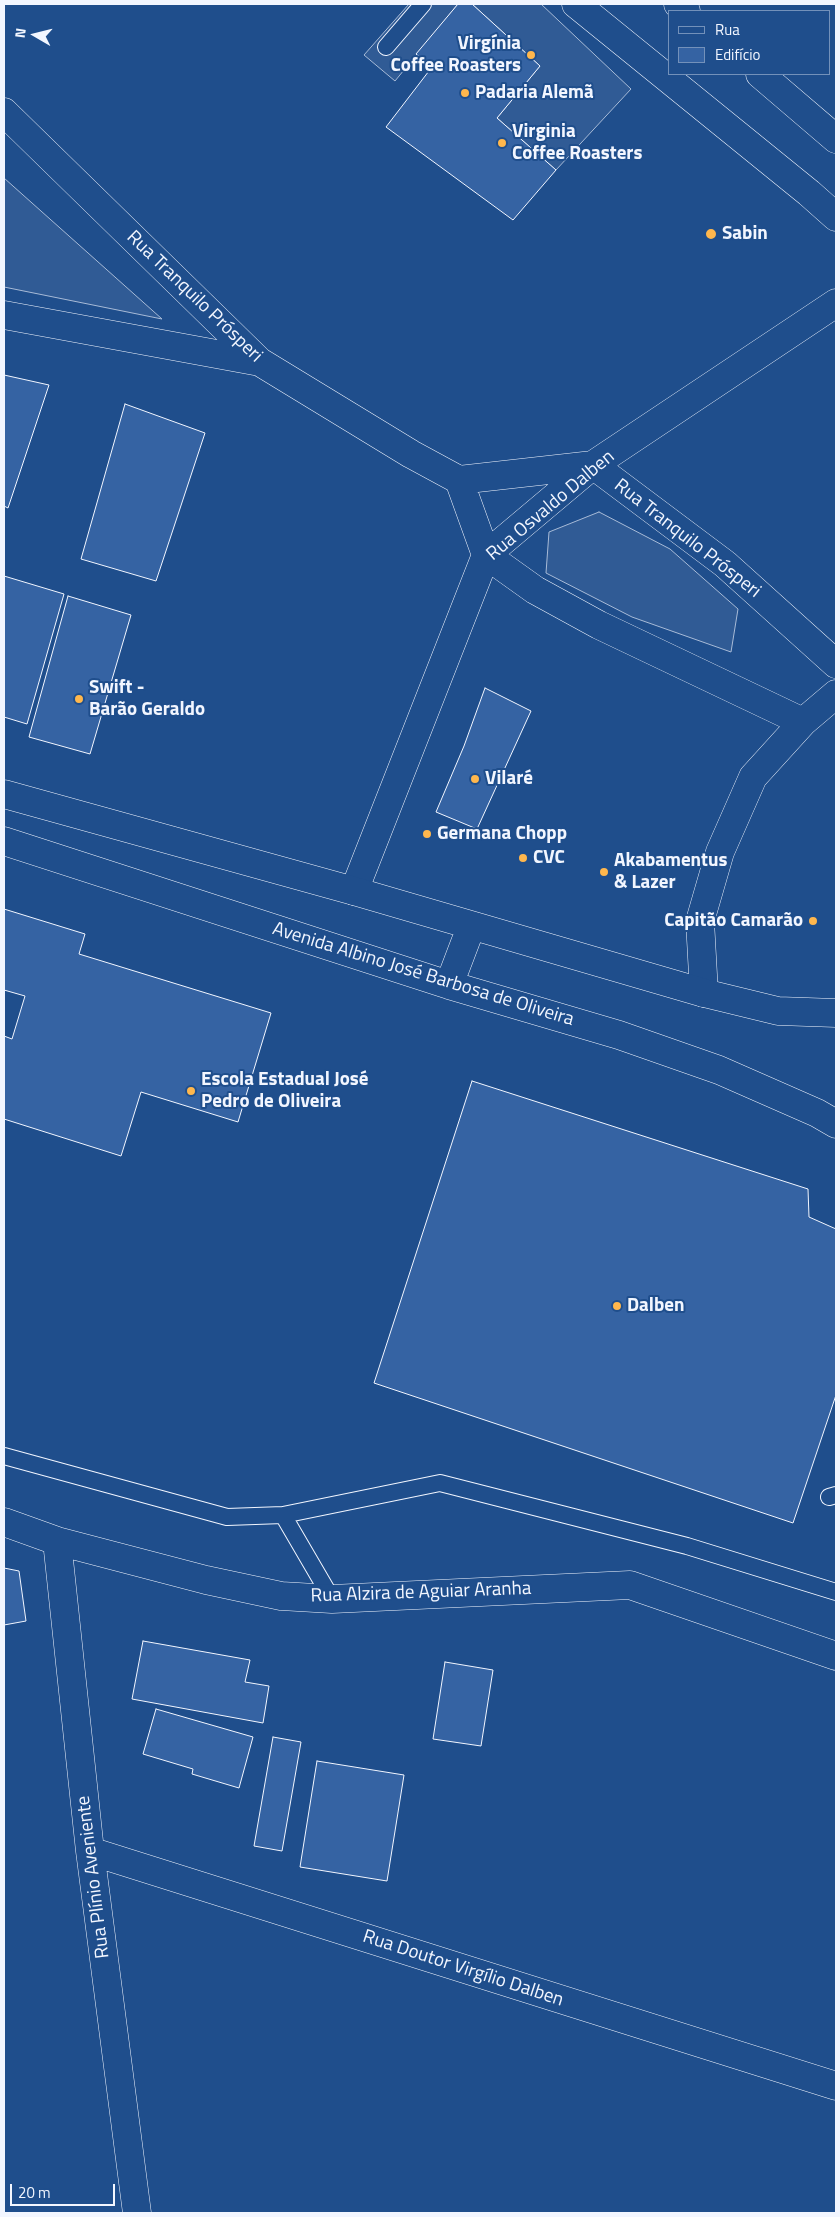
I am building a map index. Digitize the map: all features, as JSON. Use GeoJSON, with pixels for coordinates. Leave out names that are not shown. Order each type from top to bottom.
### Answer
{"type":"FeatureCollection","features":[{"type":"Feature","properties":{"kind":"street"},"geometry":{"type":"LineString","coordinates":[[576,4],[836,217]]}},
{"type":"Feature","properties":{"kind":"street"},"geometry":{"type":"LineString","coordinates":[[761,75],[836,139]]}},
{"type":"Feature","properties":{"kind":"street","name":"Rua Tranquilo Prósperi"},"geometry":{"type":"LineString","coordinates":[[4,112],[260,362],[411,454],[459,480]]}},
{"type":"Feature","properties":{"kind":"street","name":"Rua Osvaldo Dalben"},"geometry":{"type":"LineString","coordinates":[[354,891],[486,555],[593,465],[836,303]]}},
{"type":"Feature","properties":{"kind":"street"},"geometry":{"type":"LineString","coordinates":[[4,315],[260,362]]}},
{"type":"Feature","properties":{"kind":"street"},"geometry":{"type":"LineString","coordinates":[[593,465],[459,480],[486,555],[535,590],[599,625],[803,722]]}},
{"type":"Feature","properties":{"kind":"street","name":"Rua Tranquilo Prósperi"},"geometry":{"type":"LineString","coordinates":[[593,465],[725,564],[836,664]]}},
{"type":"Feature","properties":{"kind":"street"},"geometry":{"type":"LineString","coordinates":[[704,993],[700,922],[720,852],[753,777],[803,722],[836,694]]}},
{"type":"Feature","properties":{"kind":"street"},"geometry":{"type":"LineString","coordinates":[[4,794],[354,891],[704,993],[778,1011],[836,1013]]}},
{"type":"Feature","properties":{"kind":"street","name":"Avenida Albino José Barbosa de Oliveira"},"geometry":{"type":"LineString","coordinates":[[4,841],[449,985],[619,1035],[719,1070],[817,1113],[836,1124]]}},
{"type":"Feature","properties":{"kind":"street"},"geometry":{"type":"LineString","coordinates":[[449,985],[470,926]]}},
{"type":"Feature","properties":{"kind":"street","name":"Rua Alzira de Aguiar Aranha"},"geometry":{"type":"LineString","coordinates":[[4,1522],[57,1541],[206,1580],[281,1596],[332,1599],[630,1584],[836,1656]]}},
{"type":"Feature","properties":{"kind":"street","name":"Rua Plínio Aveniente"},"geometry":{"type":"LineString","coordinates":[[57,1541],[90,1851],[137,2213]]}},
{"type":"Feature","properties":{"kind":"street","name":"Rua Doutor Virgílio Dalben"},"geometry":{"type":"LineString","coordinates":[[90,1851],[836,2086]]}},
{"type":"Feature","properties":{"kind":"lane"},"geometry":{"type":"LineString","coordinates":[[386,47],[423,4]]}},
{"type":"Feature","properties":{"kind":"lane"},"geometry":{"type":"LineString","coordinates":[[4,1456],[227,1517],[283,1515],[440,1483],[687,1546],[836,1592]]}},
{"type":"Feature","properties":{"kind":"lane"},"geometry":{"type":"LineString","coordinates":[[283,1515],[332,1599]]}},
{"type":"Feature","properties":{"kind":"shaded area"},"geometry":{"type":"Polygon","coordinates":[[[409,4],[458,4],[395,81],[364,55],[409,4]]]}},
{"type":"Feature","properties":{"kind":"shaded area"},"geometry":{"type":"Polygon","coordinates":[[[472,4],[541,4],[631,89],[556,170],[497,118],[540,66],[472,4]]]}},
{"type":"Feature","properties":{"kind":"shaded area"},"geometry":{"type":"Polygon","coordinates":[[[4,178],[162,319],[4,287],[4,178]]]}},
{"type":"Feature","properties":{"kind":"shaded area"},"geometry":{"type":"Polygon","coordinates":[[[599,512],[670,549],[738,609],[731,652],[632,617],[546,573],[549,532],[599,512]]]}},
{"type":"Feature","properties":{"kind":"building","name":"Padaria Alemã"},"geometry":{"type":"Polygon","coordinates":[[[458,4],[472,4],[540,66],[497,118],[556,170],[513,220],[386,127],[432,67],[416,54],[458,4]]]}},
{"type":"Feature","properties":{"kind":"building"},"geometry":{"type":"Polygon","coordinates":[[[4,375],[49,385],[8,508],[4,506],[4,375]]]}},
{"type":"Feature","properties":{"kind":"building"},"geometry":{"type":"Polygon","coordinates":[[[125,404],[205,433],[156,581],[81,559],[125,404]]]}},
{"type":"Feature","properties":{"kind":"building"},"geometry":{"type":"Polygon","coordinates":[[[4,576],[64,594],[27,724],[4,717],[4,576]]]}},
{"type":"Feature","properties":{"kind":"building"},"geometry":{"type":"Polygon","coordinates":[[[68,596],[131,615],[90,754],[29,737],[68,596]]]}},
{"type":"Feature","properties":{"kind":"building","name":"Vilaré"},"geometry":{"type":"Polygon","coordinates":[[[485,688],[531,711],[477,829],[436,812],[464,746],[485,688]]]}},
{"type":"Feature","properties":{"kind":"building"},"geometry":{"type":"Polygon","coordinates":[[[4,909],[85,934],[79,954],[271,1013],[238,1122],[141,1092],[121,1156],[4,1119],[4,1036],[12,1039],[25,996],[4,990],[4,909]]]}},
{"type":"Feature","properties":{"kind":"building","name":"Dalben"},"geometry":{"type":"Polygon","coordinates":[[[472,1081],[808,1189],[809,1217],[836,1229],[836,1395],[793,1523],[374,1383],[472,1081]]]}},
{"type":"Feature","properties":{"kind":"building"},"geometry":{"type":"Polygon","coordinates":[[[4,1568],[19,1571],[26,1621],[4,1625],[4,1568]]]}},
{"type":"Feature","properties":{"kind":"building"},"geometry":{"type":"Polygon","coordinates":[[[143,1641],[250,1660],[245,1682],[269,1686],[263,1723],[132,1699],[143,1641]]]}},
{"type":"Feature","properties":{"kind":"building"},"geometry":{"type":"Polygon","coordinates":[[[445,1662],[493,1670],[481,1746],[433,1739],[445,1662]]]}},
{"type":"Feature","properties":{"kind":"building"},"geometry":{"type":"Polygon","coordinates":[[[156,1709],[253,1737],[239,1788],[192,1774],[193,1769],[143,1754],[156,1709]]]}},
{"type":"Feature","properties":{"kind":"building"},"geometry":{"type":"Polygon","coordinates":[[[273,1737],[301,1742],[282,1851],[254,1846],[273,1737]]]}},
{"type":"Feature","properties":{"kind":"building"},"geometry":{"type":"Polygon","coordinates":[[[317,1761],[404,1775],[387,1881],[300,1867],[317,1761]]]}},
{"type":"Feature","properties":{"kind":"place","name":"Virgínia Coffee Roasters"},"geometry":{"type":"Point","coordinates":[531,55]}},
{"type":"Feature","properties":{"kind":"place","name":"Padaria Alemã"},"geometry":{"type":"Point","coordinates":[465,93]}},
{"type":"Feature","properties":{"kind":"place","name":"Virginia Coffee Roasters"},"geometry":{"type":"Point","coordinates":[502,143]}},
{"type":"Feature","properties":{"kind":"place","name":"Sabin"},"geometry":{"type":"Point","coordinates":[711,234]}},
{"type":"Feature","properties":{"kind":"place","name":"Swift - Barão Geraldo"},"geometry":{"type":"Point","coordinates":[79,699]}},
{"type":"Feature","properties":{"kind":"place","name":"Vilaré"},"geometry":{"type":"Point","coordinates":[475,779]}},
{"type":"Feature","properties":{"kind":"place","name":"Germana Chopp"},"geometry":{"type":"Point","coordinates":[427,834]}},
{"type":"Feature","properties":{"kind":"place","name":"CVC"},"geometry":{"type":"Point","coordinates":[523,858]}},
{"type":"Feature","properties":{"kind":"place","name":"Akabamentus & Lazer"},"geometry":{"type":"Point","coordinates":[604,872]}},
{"type":"Feature","properties":{"kind":"place","name":"Capitão Camarão"},"geometry":{"type":"Point","coordinates":[813,921]}},
{"type":"Feature","properties":{"kind":"place","name":"Escola Estadual José Pedro de Oliveira"},"geometry":{"type":"Point","coordinates":[191,1091]}},
{"type":"Feature","properties":{"kind":"place","name":"Dalben"},"geometry":{"type":"Point","coordinates":[617,1306]}}]}
